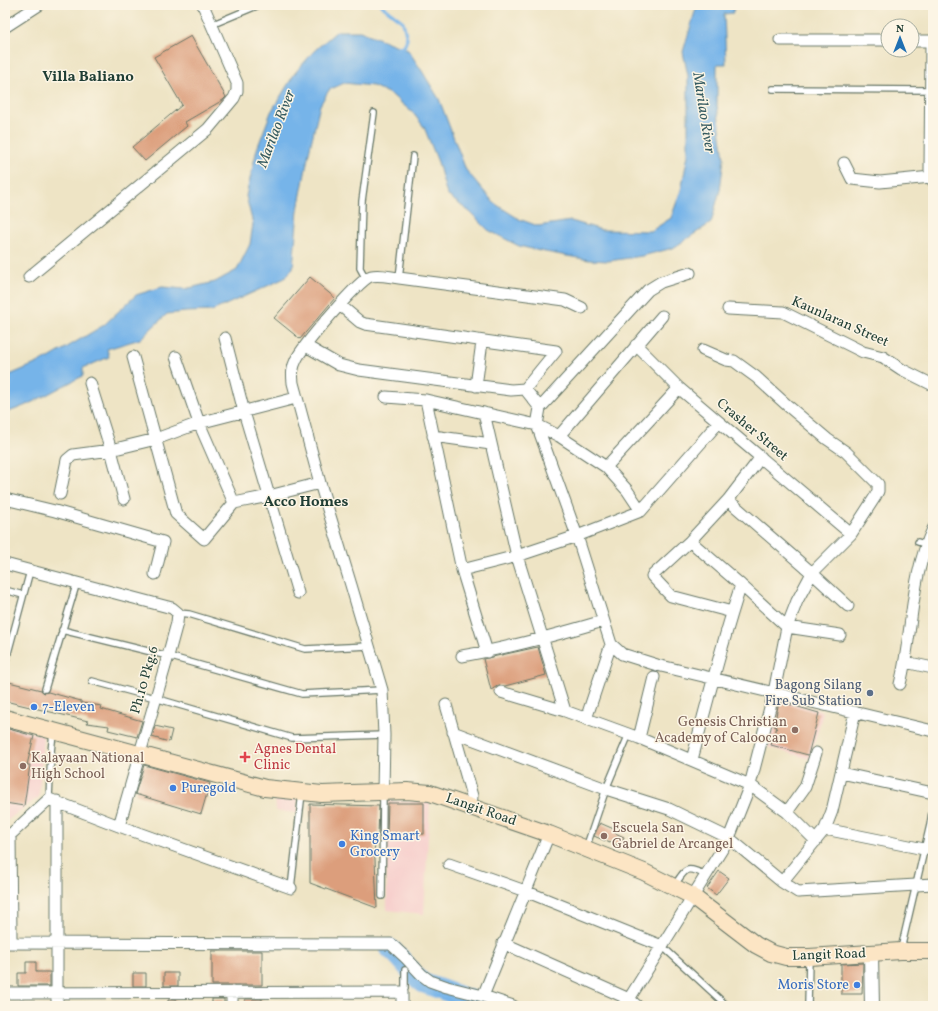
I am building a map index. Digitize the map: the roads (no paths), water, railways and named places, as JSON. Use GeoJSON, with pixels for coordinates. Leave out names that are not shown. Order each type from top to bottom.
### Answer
{"type":"FeatureCollection","features":[{"type":"Feature","properties":{"kind":"main road","name":"Langit Road"},"geometry":{"type":"LineString","coordinates":[[5,718],[264,788],[322,794],[419,791],[430,793],[549,834],[644,872],[692,896],[756,945],[771,953],[786,957],[871,954],[901,951],[933,951]]}},
{"type":"Feature","properties":{"kind":"street"},"geometry":{"type":"LineString","coordinates":[[5,27],[38,5]]}},
{"type":"Feature","properties":{"kind":"street"},"geometry":{"type":"LineString","coordinates":[[29,277],[208,130],[234,98],[237,91],[237,83],[203,5]]}},
{"type":"Feature","properties":{"kind":"street"},"geometry":{"type":"LineString","coordinates":[[780,40],[880,40]]}},
{"type":"Feature","properties":{"kind":"street"},"geometry":{"type":"LineString","coordinates":[[844,163],[852,179],[880,182],[932,179],[932,41],[920,41]]}},
{"type":"Feature","properties":{"kind":"street"},"geometry":{"type":"LineString","coordinates":[[690,273],[661,282],[648,290],[540,408],[537,426],[577,536],[611,644],[622,654],[657,664],[933,731]]}},
{"type":"Feature","properties":{"kind":"street"},"geometry":{"type":"LineString","coordinates":[[383,792],[384,735],[382,690],[320,483],[292,383],[291,370],[296,358],[340,304],[371,276],[399,278],[565,300],[582,308]]}},
{"type":"Feature","properties":{"kind":"street"},"geometry":{"type":"LineString","coordinates":[[306,346],[339,365],[359,370],[510,390],[526,389],[556,351],[482,342],[365,324],[360,322],[340,304]]}},
{"type":"Feature","properties":{"kind":"street","name":"Kaunlaran Street"},"geometry":{"type":"LineString","coordinates":[[728,309],[783,312],[863,352],[883,357],[901,369],[933,385]]}},
{"type":"Feature","properties":{"kind":"street"},"geometry":{"type":"LineString","coordinates":[[559,436],[662,316]]}},
{"type":"Feature","properties":{"kind":"street"},"geometry":{"type":"LineString","coordinates":[[225,338],[244,412],[298,593]]}},
{"type":"Feature","properties":{"kind":"street"},"geometry":{"type":"LineString","coordinates":[[476,386],[482,342]]}},
{"type":"Feature","properties":{"kind":"street","name":"Crasher Street"},"geometry":{"type":"LineString","coordinates":[[636,345],[679,388],[851,534]]}},
{"type":"Feature","properties":{"kind":"street"},"geometry":{"type":"LineString","coordinates":[[503,943],[630,1004],[662,946],[729,838],[750,785],[774,692],[787,627],[797,601],[812,573],[851,534],[878,491],[878,484],[846,452],[788,406],[756,377],[734,361],[726,360],[703,350]]}},
{"type":"Feature","properties":{"kind":"street"},"geometry":{"type":"LineString","coordinates":[[133,356],[176,514],[204,539],[234,503],[320,483]]}},
{"type":"Feature","properties":{"kind":"street"},"geometry":{"type":"LineString","coordinates":[[176,357],[199,423],[234,503]]}},
{"type":"Feature","properties":{"kind":"street"},"geometry":{"type":"LineString","coordinates":[[90,383],[111,450],[124,500]]}},
{"type":"Feature","properties":{"kind":"street"},"geometry":{"type":"LineString","coordinates":[[606,467],[679,388]]}},
{"type":"Feature","properties":{"kind":"street"},"geometry":{"type":"LineString","coordinates":[[526,389],[540,408]]}},
{"type":"Feature","properties":{"kind":"street"},"geometry":{"type":"LineString","coordinates":[[386,397],[426,400],[537,426],[559,436],[606,467],[627,490],[641,511]]}},
{"type":"Feature","properties":{"kind":"street"},"geometry":{"type":"LineString","coordinates":[[60,494],[67,460],[73,455],[111,450],[156,439],[199,423],[296,398]]}},
{"type":"Feature","properties":{"kind":"street"},"geometry":{"type":"LineString","coordinates":[[426,400],[462,570],[487,652]]}},
{"type":"Feature","properties":{"kind":"street"},"geometry":{"type":"LineString","coordinates":[[484,413],[517,556],[565,711]]}},
{"type":"Feature","properties":{"kind":"street"},"geometry":{"type":"LineString","coordinates":[[462,570],[517,556],[577,536],[641,511],[719,422]]}},
{"type":"Feature","properties":{"kind":"street"},"geometry":{"type":"LineString","coordinates":[[433,436],[491,444]]}},
{"type":"Feature","properties":{"kind":"street"},"geometry":{"type":"LineString","coordinates":[[732,612],[671,596],[652,576],[690,541],[728,500],[761,457]]}},
{"type":"Feature","properties":{"kind":"street"},"geometry":{"type":"LineString","coordinates":[[5,499],[55,511],[163,542],[154,574]]}},
{"type":"Feature","properties":{"kind":"street"},"geometry":{"type":"LineString","coordinates":[[728,500],[848,606]]}},
{"type":"Feature","properties":{"kind":"street"},"geometry":{"type":"LineString","coordinates":[[900,684],[917,606],[926,544],[933,529]]}},
{"type":"Feature","properties":{"kind":"street"},"geometry":{"type":"LineString","coordinates":[[690,541],[787,627],[840,635]]}},
{"type":"Feature","properties":{"kind":"street"},"geometry":{"type":"LineString","coordinates":[[5,564],[172,608],[178,613]]}},
{"type":"Feature","properties":{"kind":"street"},"geometry":{"type":"LineString","coordinates":[[692,760],[713,678],[741,585]]}},
{"type":"Feature","properties":{"kind":"street","name":"Ph.10 Pkg.6"},"geometry":{"type":"LineString","coordinates":[[119,826],[168,656],[177,623],[178,613]]}},
{"type":"Feature","properties":{"kind":"street"},"geometry":{"type":"LineString","coordinates":[[462,656],[487,652],[603,621]]}},
{"type":"Feature","properties":{"kind":"street"},"geometry":{"type":"LineString","coordinates":[[586,719],[611,644]]}},
{"type":"Feature","properties":{"kind":"street"},"geometry":{"type":"LineString","coordinates":[[905,662],[933,668]]}},
{"type":"Feature","properties":{"kind":"street"},"geometry":{"type":"LineString","coordinates":[[634,736],[654,677]]}},
{"type":"Feature","properties":{"kind":"street"},"geometry":{"type":"LineString","coordinates":[[501,692],[565,711],[634,736],[750,785],[787,812],[816,840]]}},
{"type":"Feature","properties":{"kind":"street"},"geometry":{"type":"LineString","coordinates":[[446,706],[472,796],[471,807]]}},
{"type":"Feature","properties":{"kind":"street"},"geometry":{"type":"LineString","coordinates":[[782,882],[825,829],[832,811],[855,712]]}},
{"type":"Feature","properties":{"kind":"street"},"geometry":{"type":"LineString","coordinates":[[453,732],[606,789],[669,809],[729,838],[782,882],[798,892],[933,884]]}},
{"type":"Feature","properties":{"kind":"street"},"geometry":{"type":"LineString","coordinates":[[787,812],[804,787],[816,753]]}},
{"type":"Feature","properties":{"kind":"street"},"geometry":{"type":"LineString","coordinates":[[840,773],[933,793]]}},
{"type":"Feature","properties":{"kind":"street"},"geometry":{"type":"LineString","coordinates":[[53,800],[119,826],[291,888]]}},
{"type":"Feature","properties":{"kind":"street"},"geometry":{"type":"LineString","coordinates":[[53,800],[8,836],[8,940],[58,943],[391,944],[430,981],[513,1006]]}},
{"type":"Feature","properties":{"kind":"street"},"geometry":{"type":"LineString","coordinates":[[53,800],[58,943],[57,1006]]}},
{"type":"Feature","properties":{"kind":"street"},"geometry":{"type":"LineString","coordinates":[[825,829],[924,849]]}},
{"type":"Feature","properties":{"kind":"street"},"geometry":{"type":"LineString","coordinates":[[482,996],[549,834]]}},
{"type":"Feature","properties":{"kind":"street"},"geometry":{"type":"LineString","coordinates":[[449,864],[525,891],[662,946]]}},
{"type":"Feature","properties":{"kind":"street"},"geometry":{"type":"LineString","coordinates":[[871,954],[872,1006]]}},
{"type":"Feature","properties":{"kind":"street"},"geometry":{"type":"LineString","coordinates":[[232,992],[232,1006]]}},
{"type":"Feature","properties":{"kind":"street"},"geometry":{"type":"LineString","coordinates":[[5,993],[402,992],[402,1006]]}},
{"type":"Feature","properties":{"kind":"lane"},"geometry":{"type":"LineString","coordinates":[[211,25],[259,5]]}},
{"type":"Feature","properties":{"kind":"lane"},"geometry":{"type":"LineString","coordinates":[[772,89],[932,90]]}},
{"type":"Feature","properties":{"kind":"lane"},"geometry":{"type":"LineString","coordinates":[[366,279],[360,268],[362,201],[374,113]]}},
{"type":"Feature","properties":{"kind":"lane"},"geometry":{"type":"LineString","coordinates":[[399,278],[413,156]]}},
{"type":"Feature","properties":{"kind":"lane"},"geometry":{"type":"LineString","coordinates":[[5,664],[30,571]]}},
{"type":"Feature","properties":{"kind":"lane"},"geometry":{"type":"LineString","coordinates":[[45,689],[77,582]]}},
{"type":"Feature","properties":{"kind":"lane"},"geometry":{"type":"LineString","coordinates":[[5,590],[23,595]]}},
{"type":"Feature","properties":{"kind":"lane"},"geometry":{"type":"LineString","coordinates":[[178,613],[189,614],[305,649],[368,646]]}},
{"type":"Feature","properties":{"kind":"lane"},"geometry":{"type":"LineString","coordinates":[[62,630],[168,656],[302,694],[382,690]]}},
{"type":"Feature","properties":{"kind":"lane"},"geometry":{"type":"LineString","coordinates":[[92,681],[292,738],[384,735]]}},
{"type":"Feature","properties":{"kind":"lane"},"geometry":{"type":"LineString","coordinates":[[53,800],[51,752],[54,731]]}},
{"type":"Feature","properties":{"kind":"lane"},"geometry":{"type":"LineString","coordinates":[[586,849],[606,789],[634,736]]}},
{"type":"Feature","properties":{"kind":"lane"},"geometry":{"type":"LineString","coordinates":[[291,888],[302,792]]}},
{"type":"Feature","properties":{"kind":"lane"},"geometry":{"type":"LineString","coordinates":[[382,896],[383,792]]}},
{"type":"Feature","properties":{"kind":"lane"},"geometry":{"type":"LineString","coordinates":[[901,951],[930,825],[933,805]]}},
{"type":"Feature","properties":{"kind":"lane"},"geometry":{"type":"LineString","coordinates":[[673,886],[686,870],[694,869],[706,874]]}},
{"type":"Feature","properties":{"kind":"lane"},"geometry":{"type":"LineString","coordinates":[[662,946],[725,1004],[731,1006]]}},
{"type":"Feature","properties":{"kind":"lane"},"geometry":{"type":"LineString","coordinates":[[808,957],[808,1006]]}},
{"type":"Feature","properties":{"kind":"lane"},"geometry":{"type":"LineString","coordinates":[[402,992],[404,988],[405,970]]}},
{"type":"Feature","properties":{"kind":"water","name":"Marilao River"},"geometry":{"type":"Polygon","coordinates":[[[697,5],[734,5],[733,13],[724,14],[726,64],[717,64],[717,106],[724,158],[720,190],[711,223],[673,248],[642,256],[609,261],[589,260],[519,246],[488,230],[470,212],[447,195],[438,162],[424,127],[413,113],[392,95],[373,86],[344,83],[329,90],[320,105],[298,210],[293,268],[285,278],[212,311],[167,314],[140,339],[107,349],[109,357],[83,368],[83,376],[35,401],[5,413],[5,377],[49,358],[104,325],[136,295],[162,287],[185,289],[215,282],[237,270],[250,244],[253,224],[246,196],[257,149],[271,112],[295,73],[314,51],[337,31],[360,31],[408,50],[439,99],[466,170],[494,203],[519,219],[538,226],[571,221],[602,230],[651,231],[671,218],[681,190],[688,155],[688,76],[683,52],[697,5]]]}},
{"type":"Feature","properties":{"kind":"waterway"},"geometry":{"type":"LineString","coordinates":[[381,5],[403,22],[407,39],[404,47],[397,48]]}},
{"type":"Feature","properties":{"kind":"waterway"},"geometry":{"type":"LineString","coordinates":[[390,949],[423,983],[488,1006]]}},
{"type":"Feature","properties":{"kind":"place","name":"Bagong Silang Fire Sub Station"},"geometry":{"type":"Point","coordinates":[870,693]}},
{"type":"Feature","properties":{"kind":"place","name":"7-Eleven"},"geometry":{"type":"Point","coordinates":[34,707]}},
{"type":"Feature","properties":{"kind":"place","name":"Genesis Christian Academy of Caloocan"},"geometry":{"type":"Point","coordinates":[795,730]}},
{"type":"Feature","properties":{"kind":"place","name":"Agnes Dental Clinic"},"geometry":{"type":"Point","coordinates":[245,757]}},
{"type":"Feature","properties":{"kind":"place","name":"Kalayaan National High School"},"geometry":{"type":"Point","coordinates":[23,766]}},
{"type":"Feature","properties":{"kind":"place","name":"Puregold"},"geometry":{"type":"Point","coordinates":[173,788]}},
{"type":"Feature","properties":{"kind":"place","name":"Escuela San Gabriel de Arcangel"},"geometry":{"type":"Point","coordinates":[604,836]}},
{"type":"Feature","properties":{"kind":"place","name":"King Smart Grocery"},"geometry":{"type":"Point","coordinates":[342,844]}},
{"type":"Feature","properties":{"kind":"place","name":"Moris Store"},"geometry":{"type":"Point","coordinates":[857,985]}},
{"type":"Feature","properties":{"kind":"district","name":"Villa Baliano"},"geometry":{"type":"Point","coordinates":[88,77]}},
{"type":"Feature","properties":{"kind":"district","name":"Acco Homes"},"geometry":{"type":"Point","coordinates":[306,502]}}]}
